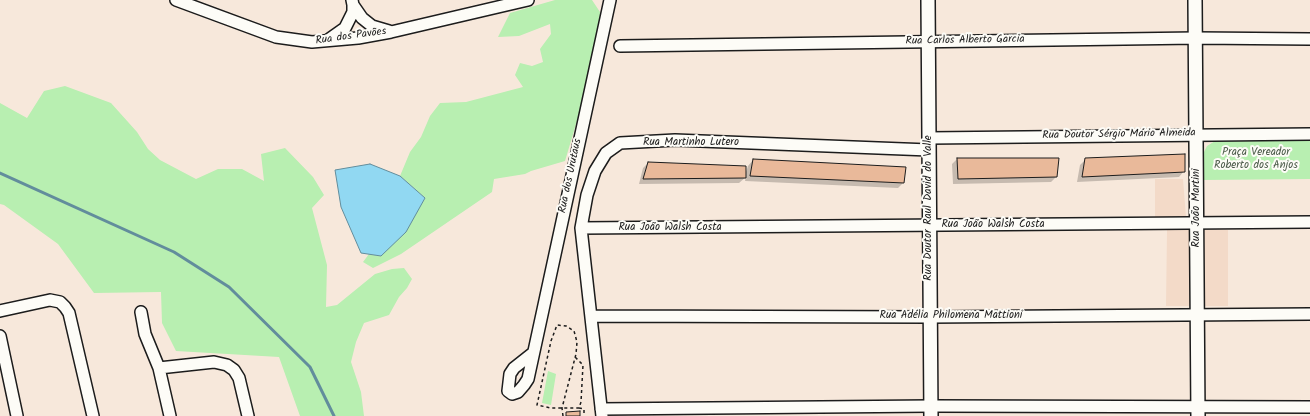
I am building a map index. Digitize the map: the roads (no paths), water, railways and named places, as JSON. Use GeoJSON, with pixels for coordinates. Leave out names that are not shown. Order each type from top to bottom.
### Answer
{"type":"FeatureCollection","features":[{"type":"Feature","properties":{"kind":"street","name":"Rua dos Pavões"},"geometry":{"type":"LineString","coordinates":[[176,0],[276,37],[299,42],[324,42],[391,32],[528,0]]}},
{"type":"Feature","properties":{"kind":"street"},"geometry":{"type":"LineString","coordinates":[[605,0],[607,3],[606,15]]}},
{"type":"Feature","properties":{"kind":"street","name":"Rua dos Urutaus"},"geometry":{"type":"LineString","coordinates":[[533,352],[610,0]]}},
{"type":"Feature","properties":{"kind":"street","name":"Rua Doutor Raul David do Valle"},"geometry":{"type":"LineString","coordinates":[[928,0],[931,411]]}},
{"type":"Feature","properties":{"kind":"street","name":"Rua João Martini"},"geometry":{"type":"LineString","coordinates":[[1195,0],[1198,412]]}},
{"type":"Feature","properties":{"kind":"street"},"geometry":{"type":"LineString","coordinates":[[324,42],[345,28],[351,16],[352,3]]}},
{"type":"Feature","properties":{"kind":"street"},"geometry":{"type":"LineString","coordinates":[[352,3],[362,18],[372,26],[391,32]]}},
{"type":"Feature","properties":{"kind":"street","name":"Rua Carlos Alberto Garcia"},"geometry":{"type":"LineString","coordinates":[[620,46],[1196,38],[1310,39]]}},
{"type":"Feature","properties":{"kind":"street","name":"Rua Doutor Sérgio Mário Almeida"},"geometry":{"type":"LineString","coordinates":[[929,144],[1196,134],[1310,134]]}},
{"type":"Feature","properties":{"kind":"street","name":"Rua Martinho Lutero"},"geometry":{"type":"LineString","coordinates":[[602,413],[581,228],[587,195],[595,171],[606,153],[620,144],[676,140],[929,144]]}},
{"type":"Feature","properties":{"kind":"street","name":"Rua João Walsh Costa"},"geometry":{"type":"LineString","coordinates":[[581,228],[1310,222]]}},
{"type":"Feature","properties":{"kind":"street"},"geometry":{"type":"LineString","coordinates":[[0,311],[46,300],[60,302],[69,313],[93,416]]}},
{"type":"Feature","properties":{"kind":"street"},"geometry":{"type":"LineString","coordinates":[[141,312],[145,334],[159,368],[170,416]]}},
{"type":"Feature","properties":{"kind":"street","name":"Rua Adélia Philomena Mattioni"},"geometry":{"type":"LineString","coordinates":[[592,316],[930,317],[1310,314]]}},
{"type":"Feature","properties":{"kind":"street"},"geometry":{"type":"LineString","coordinates":[[0,336],[17,416]]}},
{"type":"Feature","properties":{"kind":"street"},"geometry":{"type":"LineString","coordinates":[[159,368],[214,362],[223,363],[231,367],[239,378],[248,416]]}},
{"type":"Feature","properties":{"kind":"street"},"geometry":{"type":"LineString","coordinates":[[602,413],[931,411],[1198,412],[1310,407]]}},
{"type":"Feature","properties":{"kind":"water"},"geometry":{"type":"Polygon","coordinates":[[[370,164],[400,176],[425,198],[406,232],[381,256],[361,253],[341,207],[335,170],[370,164]]]}},
{"type":"Feature","properties":{"kind":"waterway"},"geometry":{"type":"LineString","coordinates":[[0,173],[174,252],[229,287],[310,367],[334,416]]}},
{"type":"Feature","properties":{"kind":"park label","name":"Praça Vereador Roberto dos Anjos"},"geometry":{"type":"Point","coordinates":[1256,159]}}]}
